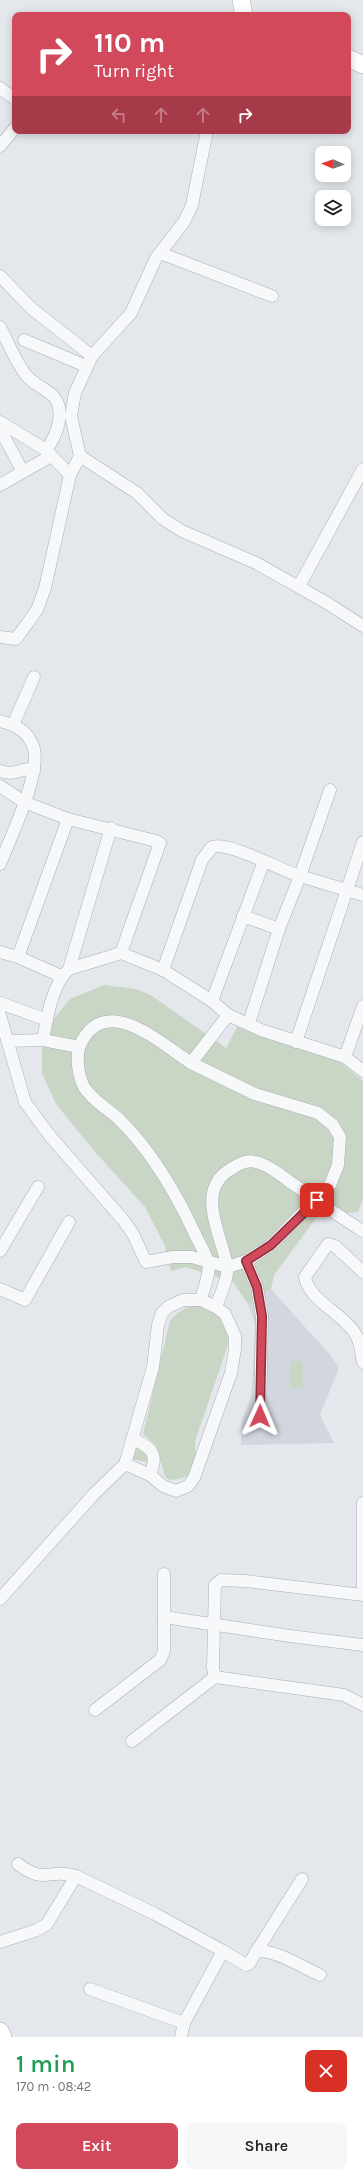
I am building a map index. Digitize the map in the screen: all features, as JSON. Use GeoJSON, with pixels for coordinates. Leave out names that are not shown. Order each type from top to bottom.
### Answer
{"type":"FeatureCollection","features":[{"type":"Feature","properties":{"kind":"street"},"geometry":{"type":"LineString","coordinates":[[241,0],[243,12]]}},
{"type":"Feature","properties":{"kind":"street"},"geometry":{"type":"LineString","coordinates":[[351,59],[363,65]]}},
{"type":"Feature","properties":{"kind":"street"},"geometry":{"type":"LineString","coordinates":[[0,88],[12,97]]}},
{"type":"Feature","properties":{"kind":"street"},"geometry":{"type":"LineString","coordinates":[[0,146],[12,132]]}},
{"type":"Feature","properties":{"kind":"street"},"geometry":{"type":"LineString","coordinates":[[0,637],[16,639],[38,610],[45,588],[70,475],[80,456],[74,431],[72,404],[89,361],[132,313],[160,253],[184,222],[192,206],[206,134]]}},
{"type":"Feature","properties":{"kind":"street"},"geometry":{"type":"LineString","coordinates":[[160,253],[272,296]]}},
{"type":"Feature","properties":{"kind":"street"},"geometry":{"type":"LineString","coordinates":[[0,276],[31,308],[89,361]]}},
{"type":"Feature","properties":{"kind":"street"},"geometry":{"type":"LineString","coordinates":[[0,327],[26,375],[33,384],[53,396],[57,403],[58,424],[48,453],[22,472],[0,485]]}},
{"type":"Feature","properties":{"kind":"street"},"geometry":{"type":"LineString","coordinates":[[24,340],[89,361]]}},
{"type":"Feature","properties":{"kind":"street"},"geometry":{"type":"LineString","coordinates":[[0,422],[48,453],[70,475]]}},
{"type":"Feature","properties":{"kind":"street"},"geometry":{"type":"LineString","coordinates":[[0,429],[22,472]]}},
{"type":"Feature","properties":{"kind":"street"},"geometry":{"type":"LineString","coordinates":[[80,456],[137,493],[163,519],[182,531],[256,563],[299,586],[363,626]]}},
{"type":"Feature","properties":{"kind":"street"},"geometry":{"type":"LineString","coordinates":[[299,586],[363,469]]}},
{"type":"Feature","properties":{"kind":"street"},"geometry":{"type":"LineString","coordinates":[[13,725],[34,677]]}},
{"type":"Feature","properties":{"kind":"street"},"geometry":{"type":"LineString","coordinates":[[0,722],[13,725],[23,730],[34,746],[36,756],[29,787],[0,864]]}},
{"type":"Feature","properties":{"kind":"street"},"geometry":{"type":"LineString","coordinates":[[0,771],[12,774],[24,769],[29,787],[68,819],[112,828],[156,841],[160,844],[121,953]]}},
{"type":"Feature","properties":{"kind":"street"},"geometry":{"type":"LineString","coordinates":[[0,786],[29,787]]}},
{"type":"Feature","properties":{"kind":"street"},"geometry":{"type":"LineString","coordinates":[[249,1023],[279,929],[300,876],[330,790]]}},
{"type":"Feature","properties":{"kind":"street"},"geometry":{"type":"LineString","coordinates":[[18,957],[68,819]]}},
{"type":"Feature","properties":{"kind":"street"},"geometry":{"type":"LineString","coordinates":[[43,1040],[47,1020],[65,973],[112,828]]}},
{"type":"Feature","properties":{"kind":"street"},"geometry":{"type":"LineString","coordinates":[[296,1042],[347,890],[358,876],[363,842]]}},
{"type":"Feature","properties":{"kind":"street"},"geometry":{"type":"LineString","coordinates":[[163,970],[206,852],[212,847],[224,846],[264,861],[284,872],[363,895]]}},
{"type":"Feature","properties":{"kind":"street"},"geometry":{"type":"LineString","coordinates":[[212,1001],[264,861]]}},
{"type":"Feature","properties":{"kind":"street"},"geometry":{"type":"LineString","coordinates":[[243,916],[279,929]]}},
{"type":"Feature","properties":{"kind":"street"},"geometry":{"type":"LineString","coordinates":[[0,952],[65,973],[121,953],[163,970],[212,1001],[228,1015],[296,1042],[345,1057],[363,1071]]}},
{"type":"Feature","properties":{"kind":"street"},"geometry":{"type":"LineString","coordinates":[[0,1003],[47,1020]]}},
{"type":"Feature","properties":{"kind":"street"},"geometry":{"type":"LineString","coordinates":[[345,1057],[363,1006]]}},
{"type":"Feature","properties":{"kind":"street"},"geometry":{"type":"LineString","coordinates":[[0,1015],[25,1102],[50,1136],[124,1221],[133,1234],[146,1262],[173,1257],[192,1257],[208,1268],[227,1273],[271,1245],[317,1200],[330,1185],[338,1165],[340,1137],[333,1125],[318,1113],[255,1094],[232,1084],[191,1063],[144,1032],[124,1022],[103,1022],[85,1035],[79,1047],[80,1075],[85,1088],[120,1121],[159,1168],[181,1204],[208,1268],[202,1294]]}},
{"type":"Feature","properties":{"kind":"street"},"geometry":{"type":"LineString","coordinates":[[191,1063],[228,1015]]}},
{"type":"Feature","properties":{"kind":"street"},"geometry":{"type":"LineString","coordinates":[[8,1041],[43,1040],[79,1047]]}},
{"type":"Feature","properties":{"kind":"street"},"geometry":{"type":"LineString","coordinates":[[216,1307],[227,1273],[216,1231],[212,1199],[216,1182],[226,1171],[241,1163],[255,1161],[272,1169],[345,1221],[363,1231]]}},
{"type":"Feature","properties":{"kind":"street"},"geometry":{"type":"LineString","coordinates":[[0,1251],[38,1187]]}},
{"type":"Feature","properties":{"kind":"street"},"geometry":{"type":"LineString","coordinates":[[0,1289],[25,1300],[69,1222]]}},
{"type":"Feature","properties":{"kind":"street"},"geometry":{"type":"LineString","coordinates":[[363,1272],[335,1246],[328,1244],[305,1277],[309,1289],[351,1328],[358,1338],[363,1362]]}},
{"type":"Feature","properties":{"kind":"street"},"geometry":{"type":"LineString","coordinates":[[246,1261],[257,1287],[262,1316],[260,1416]]}},
{"type":"Feature","properties":{"kind":"street"},"geometry":{"type":"LineString","coordinates":[[124,1464],[150,1475],[163,1486],[176,1491],[182,1490],[188,1486],[199,1465],[231,1373],[235,1349],[235,1336],[225,1314],[202,1294]]}},
{"type":"Feature","properties":{"kind":"street"},"geometry":{"type":"LineString","coordinates":[[0,1600],[94,1494],[124,1464],[133,1439],[153,1367],[158,1325],[162,1314],[168,1307],[202,1294]]}},
{"type":"Feature","properties":{"kind":"street"},"geometry":{"type":"LineString","coordinates":[[133,1439],[147,1446],[152,1452],[155,1461],[150,1475]]}},
{"type":"Feature","properties":{"kind":"street"},"geometry":{"type":"LineString","coordinates":[[363,1503],[363,1587]]}},
{"type":"Feature","properties":{"kind":"street"},"geometry":{"type":"LineString","coordinates":[[95,1710],[160,1660],[164,1651],[164,1574]]}},
{"type":"Feature","properties":{"kind":"street"},"geometry":{"type":"LineString","coordinates":[[215,1677],[213,1668],[215,1585],[222,1580],[363,1595]]}},
{"type":"Feature","properties":{"kind":"street"},"geometry":{"type":"LineString","coordinates":[[164,1617],[214,1626],[363,1645]]}},
{"type":"Feature","properties":{"kind":"street"},"geometry":{"type":"LineString","coordinates":[[132,1742],[215,1677],[344,1695],[363,1705]]}},
{"type":"Feature","properties":{"kind":"street"},"geometry":{"type":"LineString","coordinates":[[18,1864],[34,1875],[44,1876],[64,1872],[76,1876],[155,1914],[246,1965],[249,1964],[302,1879]]}},
{"type":"Feature","properties":{"kind":"street"},"geometry":{"type":"LineString","coordinates":[[0,1942],[38,1930],[47,1924],[76,1876]]}},
{"type":"Feature","properties":{"kind":"street"},"geometry":{"type":"LineString","coordinates":[[181,2037],[184,2023],[222,1951]]}},
{"type":"Feature","properties":{"kind":"street"},"geometry":{"type":"LineString","coordinates":[[256,1952],[261,1951],[272,1953],[320,1975]]}},
{"type":"Feature","properties":{"kind":"street"},"geometry":{"type":"LineString","coordinates":[[90,1989],[184,2023]]}},
{"type":"Feature","properties":{"kind":"street"},"geometry":{"type":"LineString","coordinates":[[0,2031],[3,2037]]}},
{"type":"Feature","properties":{"kind":"shaded area"},"geometry":{"type":"Polygon","coordinates":[[[271,1289],[331,1356],[339,1368],[320,1415],[334,1443],[241,1445],[242,1420],[251,1397],[253,1367],[255,1324],[248,1304],[271,1289]]]}},
{"type":"Feature","properties":{"kind":"green space"},"geometry":{"type":"Polygon","coordinates":[[[104,985],[136,989],[152,996],[226,1048],[237,1027],[336,1059],[363,1081],[363,1199],[358,1212],[347,1213],[328,1202],[274,1275],[271,1289],[248,1304],[233,1282],[186,1267],[171,1271],[165,1246],[145,1207],[96,1153],[56,1104],[42,1073],[42,1047],[53,1020],[70,999],[104,985]]]}},
{"type":"Feature","properties":{"kind":"green space"},"geometry":{"type":"Polygon","coordinates":[[[196,1305],[204,1306],[218,1313],[226,1325],[228,1332],[227,1348],[195,1441],[196,1456],[189,1475],[179,1479],[169,1480],[165,1476],[156,1446],[143,1434],[170,1321],[182,1310],[196,1305]]]}},
{"type":"Feature","properties":{"kind":"green space"},"geometry":{"type":"Polygon","coordinates":[[[291,1361],[303,1361],[303,1388],[290,1387],[291,1361]]]}},
{"type":"Feature","properties":{"kind":"green space"},"geometry":{"type":"Polygon","coordinates":[[[136,1446],[145,1447],[150,1463],[132,1459],[136,1446]]]}},
{"type":"Feature","properties":{"kind":"route"},"geometry":{"type":"LineString","coordinates":[[260,1416],[263,1337],[262,1316],[257,1287],[246,1261],[271,1245],[317,1200]]}}]}
